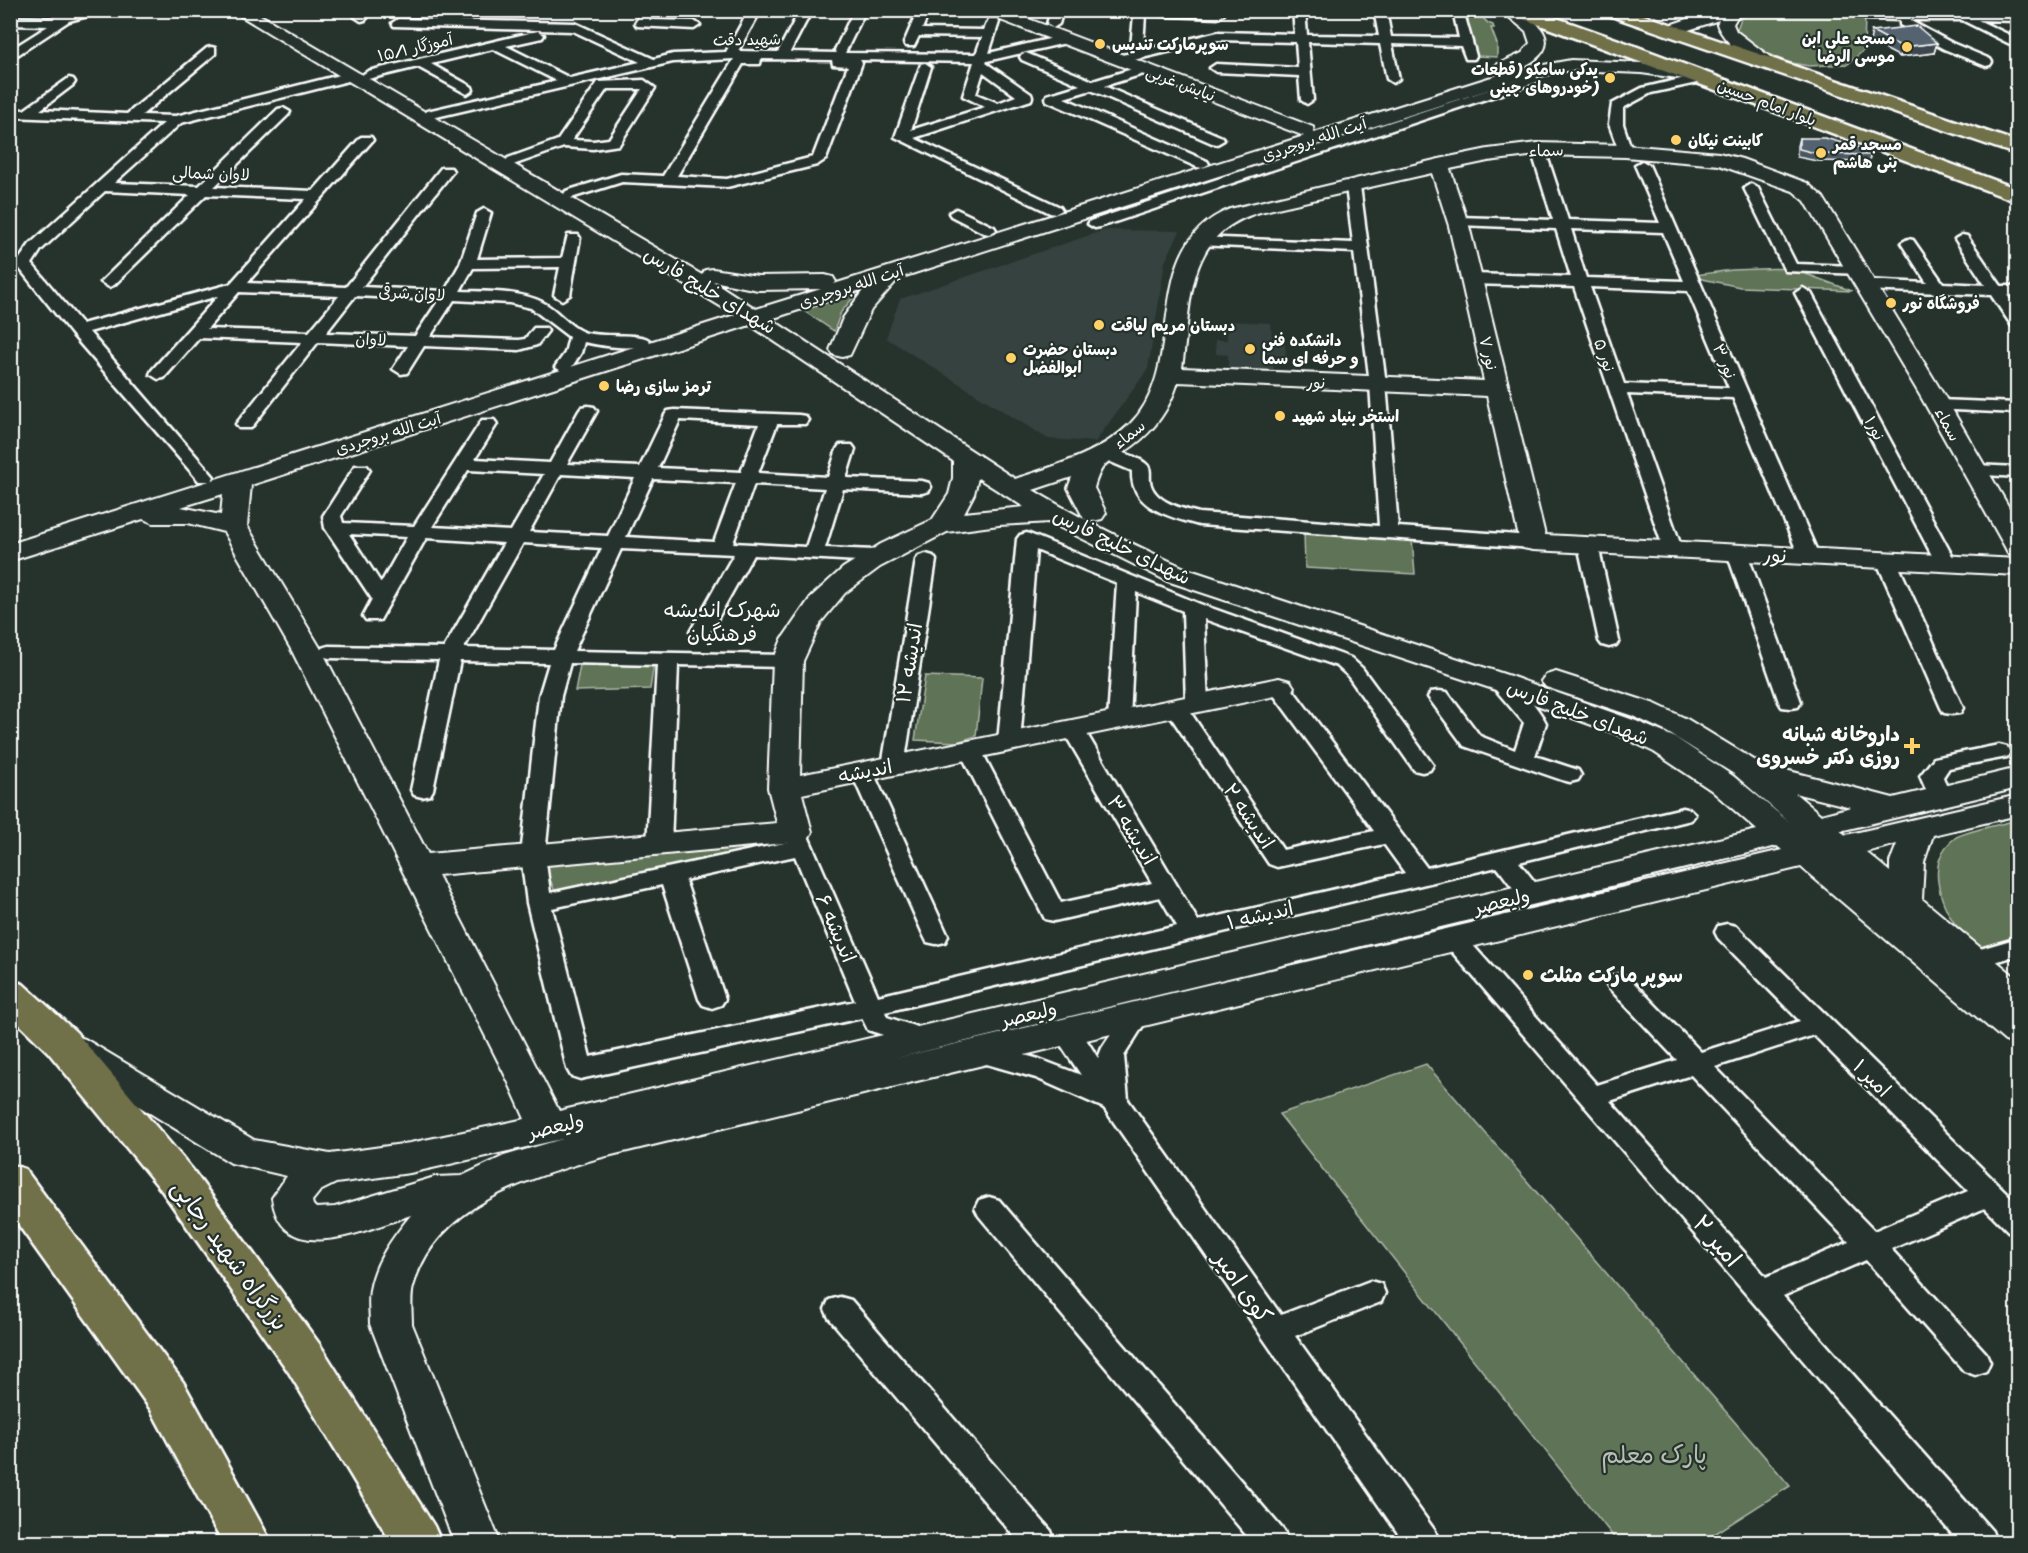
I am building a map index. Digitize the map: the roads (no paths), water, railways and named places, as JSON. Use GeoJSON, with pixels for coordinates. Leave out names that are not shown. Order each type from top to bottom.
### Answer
{"type":"FeatureCollection","features":[{"type":"Feature","properties":{"kind":"main road"},"geometry":{"type":"LineString","coordinates":[[1508,10],[1534,30],[1538,44],[1559,54]]}},
{"type":"Feature","properties":{"kind":"main road","name":"بلوار امام حسین"},"geometry":{"type":"LineString","coordinates":[[1516,10],[2018,196]]}},
{"type":"Feature","properties":{"kind":"main road","name":"بلوار امام حسین"},"geometry":{"type":"LineString","coordinates":[[1611,10],[1649,23],[1672,24],[1768,64],[2018,149]]}},
{"type":"Feature","properties":{"kind":"main road"},"geometry":{"type":"LineString","coordinates":[[1672,24],[1686,23],[1694,17],[1732,10]]}},
{"type":"Feature","properties":{"kind":"main road"},"geometry":{"type":"LineString","coordinates":[[1737,10],[1730,14],[1725,24],[1728,33],[1768,64]]}},
{"type":"Feature","properties":{"kind":"main road","name":"شهدای خلیج فارس"},"geometry":{"type":"LineString","coordinates":[[261,18],[714,284]]}},
{"type":"Feature","properties":{"kind":"main road","name":"نیایش غربی"},"geometry":{"type":"LineString","coordinates":[[991,22],[1066,39],[1121,59],[1145,61],[1214,96],[1312,134]]}},
{"type":"Feature","properties":{"kind":"main road","name":"آیت الله بروجردی"},"geometry":{"type":"LineString","coordinates":[[10,535],[642,341],[763,315],[812,290],[989,230],[1202,164],[1312,134],[1345,135],[1456,94],[1516,75],[1559,54]]}},
{"type":"Feature","properties":{"kind":"main road","name":"آیت الله بروجردی"},"geometry":{"type":"LineString","coordinates":[[812,290],[893,272],[1135,203],[1312,134],[1521,63],[1559,54],[1700,77]]}},
{"type":"Feature","properties":{"kind":"main road","name":"شهدای خلیج فارس"},"geometry":{"type":"LineString","coordinates":[[360,75],[432,114],[495,154],[571,194],[714,284],[763,315],[966,458],[1093,513],[1162,548],[1206,566],[1644,710],[1676,725],[1810,840],[1905,902],[2018,999]]}},
{"type":"Feature","properties":{"kind":"main road"},"geometry":{"type":"LineString","coordinates":[[1884,146],[2018,186]]}},
{"type":"Feature","properties":{"kind":"main road","name":"سماء"},"geometry":{"type":"LineString","coordinates":[[1024,485],[1100,456],[1151,416],[1167,387],[1181,298],[1197,241],[1215,224],[1245,210],[1488,154],[1537,149],[1634,158],[1702,157],[1735,163],[1800,187],[1813,197],[1938,405],[2018,547]]}},
{"type":"Feature","properties":{"kind":"main road","name":"نور ۷"},"geometry":{"type":"LineString","coordinates":[[1439,165],[1458,221],[1533,542]]}},
{"type":"Feature","properties":{"kind":"main road"},"geometry":{"type":"LineString","coordinates":[[842,350],[848,330],[866,300],[893,272]]}},
{"type":"Feature","properties":{"kind":"main road"},"geometry":{"type":"LineString","coordinates":[[699,329],[717,306],[714,284],[758,283],[812,290]]}},
{"type":"Feature","properties":{"kind":"main road"},"geometry":{"type":"LineString","coordinates":[[699,329],[754,331],[763,315]]}},
{"type":"Feature","properties":{"kind":"main road","name":"شهدای خلیج فارس"},"geometry":{"type":"LineString","coordinates":[[763,315],[842,350],[1024,485],[1054,514],[1131,554],[1178,575],[1500,682],[1624,727],[1655,741],[1701,767],[1734,775]]}},
{"type":"Feature","properties":{"kind":"main road","name":"آیت الله بروجردی"},"geometry":{"type":"LineString","coordinates":[[10,553],[699,329]]}},
{"type":"Feature","properties":{"kind":"main road","name":"نور"},"geometry":{"type":"LineString","coordinates":[[1170,375],[1497,389]]}},
{"type":"Feature","properties":{"kind":"main road"},"geometry":{"type":"LineString","coordinates":[[1093,513],[1081,488],[1086,471],[1100,456]]}},
{"type":"Feature","properties":{"kind":"main road"},"geometry":{"type":"LineString","coordinates":[[942,525],[960,501],[967,479],[966,458]]}},
{"type":"Feature","properties":{"kind":"main road"},"geometry":{"type":"LineString","coordinates":[[240,479],[236,493],[234,526],[307,651],[526,1079],[548,1128]]}},
{"type":"Feature","properties":{"kind":"main road"},"geometry":{"type":"LineString","coordinates":[[121,518],[188,514],[234,526]]}},
{"type":"Feature","properties":{"kind":"main road"},"geometry":{"type":"LineString","coordinates":[[417,866],[659,845],[799,840],[784,788],[788,662],[794,642],[814,611],[843,579],[875,556],[942,525],[1005,516],[1054,514]]}},
{"type":"Feature","properties":{"kind":"main road","name":"نور"},"geometry":{"type":"LineString","coordinates":[[1533,542],[2018,567]]}},
{"type":"Feature","properties":{"kind":"main road","name":"اندیشه"},"geometry":{"type":"LineString","coordinates":[[784,788],[1279,687]]}},
{"type":"Feature","properties":{"kind":"main road","name":"ولیعصر"},"geometry":{"type":"LineString","coordinates":[[62,1042],[245,1153],[330,1169],[410,1158],[548,1128],[923,1039],[1057,1020],[1138,1013],[1453,939],[1810,840],[1889,807],[1939,796],[2008,765]]}},
{"type":"Feature","properties":{"kind":"main road"},"geometry":{"type":"LineString","coordinates":[[1716,850],[1732,819],[1734,775],[1813,788],[1889,807]]}},
{"type":"Feature","properties":{"kind":"main road","name":"ولیعصر"},"geometry":{"type":"LineString","coordinates":[[477,1542],[391,1324],[391,1290],[405,1253],[433,1217],[467,1191],[518,1167],[599,1143],[978,1051],[1057,1020],[1532,894],[1716,850],[1920,828],[2018,805]]}},
{"type":"Feature","properties":{"kind":"main road"},"geometry":{"type":"LineString","coordinates":[[1905,902],[1907,862],[1920,828]]}},
{"type":"Feature","properties":{"kind":"main road","name":"شهدای خلیج فارس"},"geometry":{"type":"LineString","coordinates":[[1810,840],[1839,881],[2018,1032]]}},
{"type":"Feature","properties":{"kind":"main road","name":"بزرگراه شهید رجایی"},"geometry":{"type":"LineString","coordinates":[[10,993],[62,1042],[177,1180],[304,1358],[417,1542]]}},
{"type":"Feature","properties":{"kind":"main road"},"geometry":{"type":"LineString","coordinates":[[330,1169],[306,1180],[292,1198],[294,1212],[308,1224],[335,1223],[435,1192],[467,1191]]}},
{"type":"Feature","properties":{"kind":"main road"},"geometry":{"type":"LineString","coordinates":[[10,1180],[167,1396],[247,1542]]}},
{"type":"Feature","properties":{"kind":"street"},"geometry":{"type":"LineString","coordinates":[[10,21],[50,22],[104,10]]}},
{"type":"Feature","properties":{"kind":"street"},"geometry":{"type":"LineString","coordinates":[[411,10],[398,23],[533,31]]}},
{"type":"Feature","properties":{"kind":"street"},"geometry":{"type":"LineString","coordinates":[[650,10],[641,23],[697,21],[673,58]]}},
{"type":"Feature","properties":{"kind":"street"},"geometry":{"type":"LineString","coordinates":[[730,55],[755,10]]}},
{"type":"Feature","properties":{"kind":"street"},"geometry":{"type":"LineString","coordinates":[[782,55],[806,10]]}},
{"type":"Feature","properties":{"kind":"street"},"geometry":{"type":"LineString","coordinates":[[841,50],[860,10]]}},
{"type":"Feature","properties":{"kind":"street"},"geometry":{"type":"LineString","coordinates":[[904,58],[924,10]]}},
{"type":"Feature","properties":{"kind":"street"},"geometry":{"type":"LineString","coordinates":[[1053,24],[1057,10]]}},
{"type":"Feature","properties":{"kind":"street"},"geometry":{"type":"LineString","coordinates":[[1083,10],[1218,12],[1214,96]]}},
{"type":"Feature","properties":{"kind":"street"},"geometry":{"type":"LineString","coordinates":[[1299,10],[1307,100]]}},
{"type":"Feature","properties":{"kind":"street"},"geometry":{"type":"LineString","coordinates":[[1380,10],[1393,79]]}},
{"type":"Feature","properties":{"kind":"street"},"geometry":{"type":"LineString","coordinates":[[1140,11],[1137,47],[1145,61]]}},
{"type":"Feature","properties":{"kind":"street"},"geometry":{"type":"LineString","coordinates":[[1454,12],[1471,57]]}},
{"type":"Feature","properties":{"kind":"street"},"geometry":{"type":"LineString","coordinates":[[1869,16],[1942,14],[2018,17]]}},
{"type":"Feature","properties":{"kind":"street"},"geometry":{"type":"LineString","coordinates":[[1894,16],[1948,46],[1986,62]]}},
{"type":"Feature","properties":{"kind":"street"},"geometry":{"type":"LineString","coordinates":[[1961,16],[2018,44]]}},
{"type":"Feature","properties":{"kind":"street"},"geometry":{"type":"LineString","coordinates":[[10,56],[66,19]]}},
{"type":"Feature","properties":{"kind":"street"},"geometry":{"type":"LineString","coordinates":[[915,32],[991,22],[982,62],[969,96],[998,107]]}},
{"type":"Feature","properties":{"kind":"street","name":"آموزگار ۱۵/۱"},"geometry":{"type":"LineString","coordinates":[[360,75],[494,45],[533,31],[578,23],[653,63]]}},
{"type":"Feature","properties":{"kind":"street"},"geometry":{"type":"LineString","coordinates":[[1202,164],[1052,98],[1091,86],[1145,61],[1300,38],[1467,42]]}},
{"type":"Feature","properties":{"kind":"street","name":"شهید دقت"},"geometry":{"type":"LineString","coordinates":[[432,114],[673,58],[782,55],[982,62],[1066,39]]}},
{"type":"Feature","properties":{"kind":"street"},"geometry":{"type":"LineString","coordinates":[[494,45],[568,82]]}},
{"type":"Feature","properties":{"kind":"street"},"geometry":{"type":"LineString","coordinates":[[130,118],[211,51]]}},
{"type":"Feature","properties":{"kind":"street"},"geometry":{"type":"LineString","coordinates":[[1217,52],[1304,72]]}},
{"type":"Feature","properties":{"kind":"street"},"geometry":{"type":"LineString","coordinates":[[1026,57],[1217,140]]}},
{"type":"Feature","properties":{"kind":"street"},"geometry":{"type":"LineString","coordinates":[[571,194],[621,178],[727,183],[819,159],[856,63],[739,60],[668,180]]}},
{"type":"Feature","properties":{"kind":"street"},"geometry":{"type":"LineString","coordinates":[[902,137],[1026,97],[982,62]]}},
{"type":"Feature","properties":{"kind":"street"},"geometry":{"type":"LineString","coordinates":[[420,63],[467,90]]}},
{"type":"Feature","properties":{"kind":"street"},"geometry":{"type":"LineString","coordinates":[[902,137],[925,67]]}},
{"type":"Feature","properties":{"kind":"street"},"geometry":{"type":"LineString","coordinates":[[10,113],[176,120],[360,75]]}},
{"type":"Feature","properties":{"kind":"street","name":"نور ۳"},"geometry":{"type":"LineString","coordinates":[[1700,77],[1644,91],[1628,98],[1617,107],[1616,124],[1668,228],[1809,556]]}},
{"type":"Feature","properties":{"kind":"street"},"geometry":{"type":"LineString","coordinates":[[1095,224],[1135,203],[1345,135],[1533,79]]}},
{"type":"Feature","properties":{"kind":"street"},"geometry":{"type":"LineString","coordinates":[[27,114],[69,82]]}},
{"type":"Feature","properties":{"kind":"street"},"geometry":{"type":"LineString","coordinates":[[495,154],[563,143],[593,145],[614,142],[649,88],[644,84],[603,85],[563,143]]}},
{"type":"Feature","properties":{"kind":"street"},"geometry":{"type":"LineString","coordinates":[[1456,94],[1482,96]]}},
{"type":"Feature","properties":{"kind":"street"},"geometry":{"type":"LineString","coordinates":[[110,282],[283,112]]}},
{"type":"Feature","properties":{"kind":"street"},"geometry":{"type":"LineString","coordinates":[[176,120],[35,247],[24,264],[77,330],[205,477]]}},
{"type":"Feature","properties":{"kind":"street"},"geometry":{"type":"LineString","coordinates":[[902,137],[1055,210]]}},
{"type":"Feature","properties":{"kind":"street"},"geometry":{"type":"LineString","coordinates":[[158,374],[366,140]]}},
{"type":"Feature","properties":{"kind":"street","name":"نور ۵"},"geometry":{"type":"LineString","coordinates":[[1541,159],[1580,282],[1671,549]]}},
{"type":"Feature","properties":{"kind":"street"},"geometry":{"type":"LineString","coordinates":[[245,424],[446,171]]}},
{"type":"Feature","properties":{"kind":"street"},"geometry":{"type":"LineString","coordinates":[[1353,186],[1378,384],[1389,531]]}},
{"type":"Feature","properties":{"kind":"street","name":"لاوان شمالی"},"geometry":{"type":"LineString","coordinates":[[103,187],[318,195]]}},
{"type":"Feature","properties":{"kind":"street"},"geometry":{"type":"LineString","coordinates":[[1751,188],[1790,268],[1938,288],[2018,291]]}},
{"type":"Feature","properties":{"kind":"street"},"geometry":{"type":"LineString","coordinates":[[401,369],[468,264],[484,213]]}},
{"type":"Feature","properties":{"kind":"street"},"geometry":{"type":"LineString","coordinates":[[956,213],[989,230]]}},
{"type":"Feature","properties":{"kind":"street"},"geometry":{"type":"LineString","coordinates":[[1458,221],[1668,228]]}},
{"type":"Feature","properties":{"kind":"street"},"geometry":{"type":"LineString","coordinates":[[562,295],[573,238]]}},
{"type":"Feature","properties":{"kind":"street"},"geometry":{"type":"LineString","coordinates":[[1962,239],[2018,323]]}},
{"type":"Feature","properties":{"kind":"street"},"geometry":{"type":"LineString","coordinates":[[1197,241],[1362,248]]}},
{"type":"Feature","properties":{"kind":"street"},"geometry":{"type":"LineString","coordinates":[[1908,243],[1938,288]]}},
{"type":"Feature","properties":{"kind":"street"},"geometry":{"type":"LineString","coordinates":[[468,264],[568,262]]}},
{"type":"Feature","properties":{"kind":"street"},"geometry":{"type":"LineString","coordinates":[[1472,279],[1693,286]]}},
{"type":"Feature","properties":{"kind":"street","name":"لاوان شرقی"},"geometry":{"type":"LineString","coordinates":[[77,330],[235,287],[510,297],[537,305],[577,336]]}},
{"type":"Feature","properties":{"kind":"street","name":"نور۱"},"geometry":{"type":"LineString","coordinates":[[1803,293],[1946,563]]}},
{"type":"Feature","properties":{"kind":"street","name":"لاوان"},"geometry":{"type":"LineString","coordinates":[[196,333],[519,345],[531,342],[540,331]]}},
{"type":"Feature","properties":{"kind":"street"},"geometry":{"type":"LineString","coordinates":[[563,367],[573,353],[577,336],[608,342],[642,341]]}},
{"type":"Feature","properties":{"kind":"street"},"geometry":{"type":"LineString","coordinates":[[1617,388],[1739,393]]}},
{"type":"Feature","properties":{"kind":"street"},"geometry":{"type":"LineString","coordinates":[[1938,405],[2018,408]]}},
{"type":"Feature","properties":{"kind":"street"},"geometry":{"type":"LineString","coordinates":[[422,790],[451,654],[588,411]]}},
{"type":"Feature","properties":{"kind":"street"},"geometry":{"type":"LineString","coordinates":[[799,420],[674,415],[561,657],[550,696],[533,855],[539,903],[671,875],[799,840]]}},
{"type":"Feature","properties":{"kind":"street"},"geometry":{"type":"LineString","coordinates":[[721,548],[770,419]]}},
{"type":"Feature","properties":{"kind":"street"},"geometry":{"type":"LineString","coordinates":[[361,470],[332,516],[335,528],[378,608],[420,532],[488,424]]}},
{"type":"Feature","properties":{"kind":"street"},"geometry":{"type":"LineString","coordinates":[[814,553],[846,449]]}},
{"type":"Feature","properties":{"kind":"street"},"geometry":{"type":"LineString","coordinates":[[1100,456],[1139,467],[1141,470],[1140,487],[1161,506],[1199,519],[1533,542]]}},
{"type":"Feature","properties":{"kind":"street"},"geometry":{"type":"LineString","coordinates":[[462,465],[922,487]]}},
{"type":"Feature","properties":{"kind":"street"},"geometry":{"type":"LineString","coordinates":[[1974,470],[2018,472]]}},
{"type":"Feature","properties":{"kind":"street"},"geometry":{"type":"LineString","coordinates":[[335,528],[875,556]]}},
{"type":"Feature","properties":{"kind":"street"},"geometry":{"type":"LineString","coordinates":[[1009,742],[1027,539],[1193,608],[1344,662],[1355,672],[1422,765]]}},
{"type":"Feature","properties":{"kind":"street"},"geometry":{"type":"LineString","coordinates":[[1588,545],[1609,641]]}},
{"type":"Feature","properties":{"kind":"street"},"geometry":{"type":"LineString","coordinates":[[700,632],[747,549]]}},
{"type":"Feature","properties":{"kind":"street"},"geometry":{"type":"LineString","coordinates":[[1737,553],[1790,702]]}},
{"type":"Feature","properties":{"kind":"street","name":"اندیشه ۱۲"},"geometry":{"type":"LineString","coordinates":[[893,766],[926,560]]}},
{"type":"Feature","properties":{"kind":"street"},"geometry":{"type":"LineString","coordinates":[[1886,560],[1952,708]]}},
{"type":"Feature","properties":{"kind":"street"},"geometry":{"type":"LineString","coordinates":[[1119,720],[1127,580]]}},
{"type":"Feature","properties":{"kind":"street"},"geometry":{"type":"LineString","coordinates":[[1187,706],[1193,608]]}},
{"type":"Feature","properties":{"kind":"street"},"geometry":{"type":"LineString","coordinates":[[328,652],[788,662]]}},
{"type":"Feature","properties":{"kind":"street"},"geometry":{"type":"LineString","coordinates":[[659,845],[668,658]]}},
{"type":"Feature","properties":{"kind":"street"},"geometry":{"type":"LineString","coordinates":[[1500,682],[1531,715],[1535,723],[1523,760]]}},
{"type":"Feature","properties":{"kind":"street"},"geometry":{"type":"LineString","coordinates":[[1279,687],[1421,878]]}},
{"type":"Feature","properties":{"kind":"street"},"geometry":{"type":"LineString","coordinates":[[1439,696],[1472,741],[1570,775]]}},
{"type":"Feature","properties":{"kind":"street","name":"اندیشه ۲"},"geometry":{"type":"LineString","coordinates":[[1187,706],[1277,859],[1389,835]]}},
{"type":"Feature","properties":{"kind":"street","name":"اندیشه ۳"},"geometry":{"type":"LineString","coordinates":[[1072,729],[1192,931]]}},
{"type":"Feature","properties":{"kind":"street"},"geometry":{"type":"LineString","coordinates":[[969,750],[1054,913],[1166,888]]}},
{"type":"Feature","properties":{"kind":"street"},"geometry":{"type":"LineString","coordinates":[[862,772],[936,936]]}},
{"type":"Feature","properties":{"kind":"street","name":"اندیشه ۱"},"geometry":{"type":"LineString","coordinates":[[539,903],[580,1069],[873,1015],[1192,931],[1683,815]]}},
{"type":"Feature","properties":{"kind":"street","name":"اندیشه ۶"},"geometry":{"type":"LineString","coordinates":[[799,840],[873,1015]]}},
{"type":"Feature","properties":{"kind":"street"},"geometry":{"type":"LineString","coordinates":[[1503,858],[1532,894]]}},
{"type":"Feature","properties":{"kind":"street"},"geometry":{"type":"LineString","coordinates":[[671,875],[712,999]]}},
{"type":"Feature","properties":{"kind":"street","name":"امیر ۱"},"geometry":{"type":"LineString","coordinates":[[1727,932],[2018,1223]]}},
{"type":"Feature","properties":{"kind":"street","name":"امیر ۲"},"geometry":{"type":"LineString","coordinates":[[1453,939],[1980,1542]]}},
{"type":"Feature","properties":{"kind":"street"},"geometry":{"type":"LineString","coordinates":[[1972,960],[2018,946]]}},
{"type":"Feature","properties":{"kind":"street"},"geometry":{"type":"LineString","coordinates":[[1619,983],[1870,1245],[1975,1362]]}},
{"type":"Feature","properties":{"kind":"street"},"geometry":{"type":"LineString","coordinates":[[1114,1102],[1111,1055],[1138,1013]]}},
{"type":"Feature","properties":{"kind":"street"},"geometry":{"type":"LineString","coordinates":[[860,1054],[873,1015],[923,1039]]}},
{"type":"Feature","properties":{"kind":"street","name":"کوی امیر"},"geometry":{"type":"LineString","coordinates":[[1057,1020],[1423,1542]]}},
{"type":"Feature","properties":{"kind":"street"},"geometry":{"type":"LineString","coordinates":[[1592,1097],[1819,1024]]}},
{"type":"Feature","properties":{"kind":"street"},"geometry":{"type":"LineString","coordinates":[[978,1051],[1032,1065],[1065,1077],[1114,1102]]}},
{"type":"Feature","properties":{"kind":"street"},"geometry":{"type":"LineString","coordinates":[[1762,1292],[1988,1194]]}},
{"type":"Feature","properties":{"kind":"street"},"geometry":{"type":"LineString","coordinates":[[989,1208],[1272,1542]]}},
{"type":"Feature","properties":{"kind":"street"},"geometry":{"type":"LineString","coordinates":[[1274,1331],[1370,1293]]}},
{"type":"Feature","properties":{"kind":"street"},"geometry":{"type":"LineString","coordinates":[[840,1309],[1039,1542]]}},
{"type":"Feature","properties":{"kind":"place","name":"سوپرمارکت تندیس"},"geometry":{"type":"Point","coordinates":[1100,44]}},
{"type":"Feature","properties":{"kind":"place","name":"مسجد علی ابن موسی الرضا"},"geometry":{"type":"Point","coordinates":[1907,47]}},
{"type":"Feature","properties":{"kind":"place","name":"یدکی سامکو (قطعات خودروهای چینی)"},"geometry":{"type":"Point","coordinates":[1610,78]}},
{"type":"Feature","properties":{"kind":"place","name":"کابینت نیکان"},"geometry":{"type":"Point","coordinates":[1676,140]}},
{"type":"Feature","properties":{"kind":"place","name":"مسجد قمر بنی هاشم"},"geometry":{"type":"Point","coordinates":[1821,153]}},
{"type":"Feature","properties":{"kind":"place","name":"فروشگاه نور"},"geometry":{"type":"Point","coordinates":[1891,303]}},
{"type":"Feature","properties":{"kind":"place","name":"دبستان مریم لیاقت"},"geometry":{"type":"Point","coordinates":[1099,325]}},
{"type":"Feature","properties":{"kind":"place","name":"دانشکده فنی و حرفه ای سما"},"geometry":{"type":"Point","coordinates":[1250,349]}},
{"type":"Feature","properties":{"kind":"place","name":"دبستان حضرت ابوالفضل"},"geometry":{"type":"Point","coordinates":[1011,358]}},
{"type":"Feature","properties":{"kind":"place","name":"ترمز سازی رضا"},"geometry":{"type":"Point","coordinates":[604,386]}},
{"type":"Feature","properties":{"kind":"place","name":"استخر بنیاد شهید"},"geometry":{"type":"Point","coordinates":[1280,416]}},
{"type":"Feature","properties":{"kind":"place","name":"داروخانه شبانه روزی دکتر خسروی"},"geometry":{"type":"Point","coordinates":[1912,746]}},
{"type":"Feature","properties":{"kind":"place","name":"سوپر مارکت مثلث"},"geometry":{"type":"Point","coordinates":[1528,975]}},
{"type":"Feature","properties":{"kind":"district","name":"شهرک اندیشه فرهنگیان"},"geometry":{"type":"Point","coordinates":[722,622]}},
{"type":"Feature","properties":{"kind":"park label","name":"پارک معلم"},"geometry":{"type":"Point","coordinates":[1654,1455]}}]}
